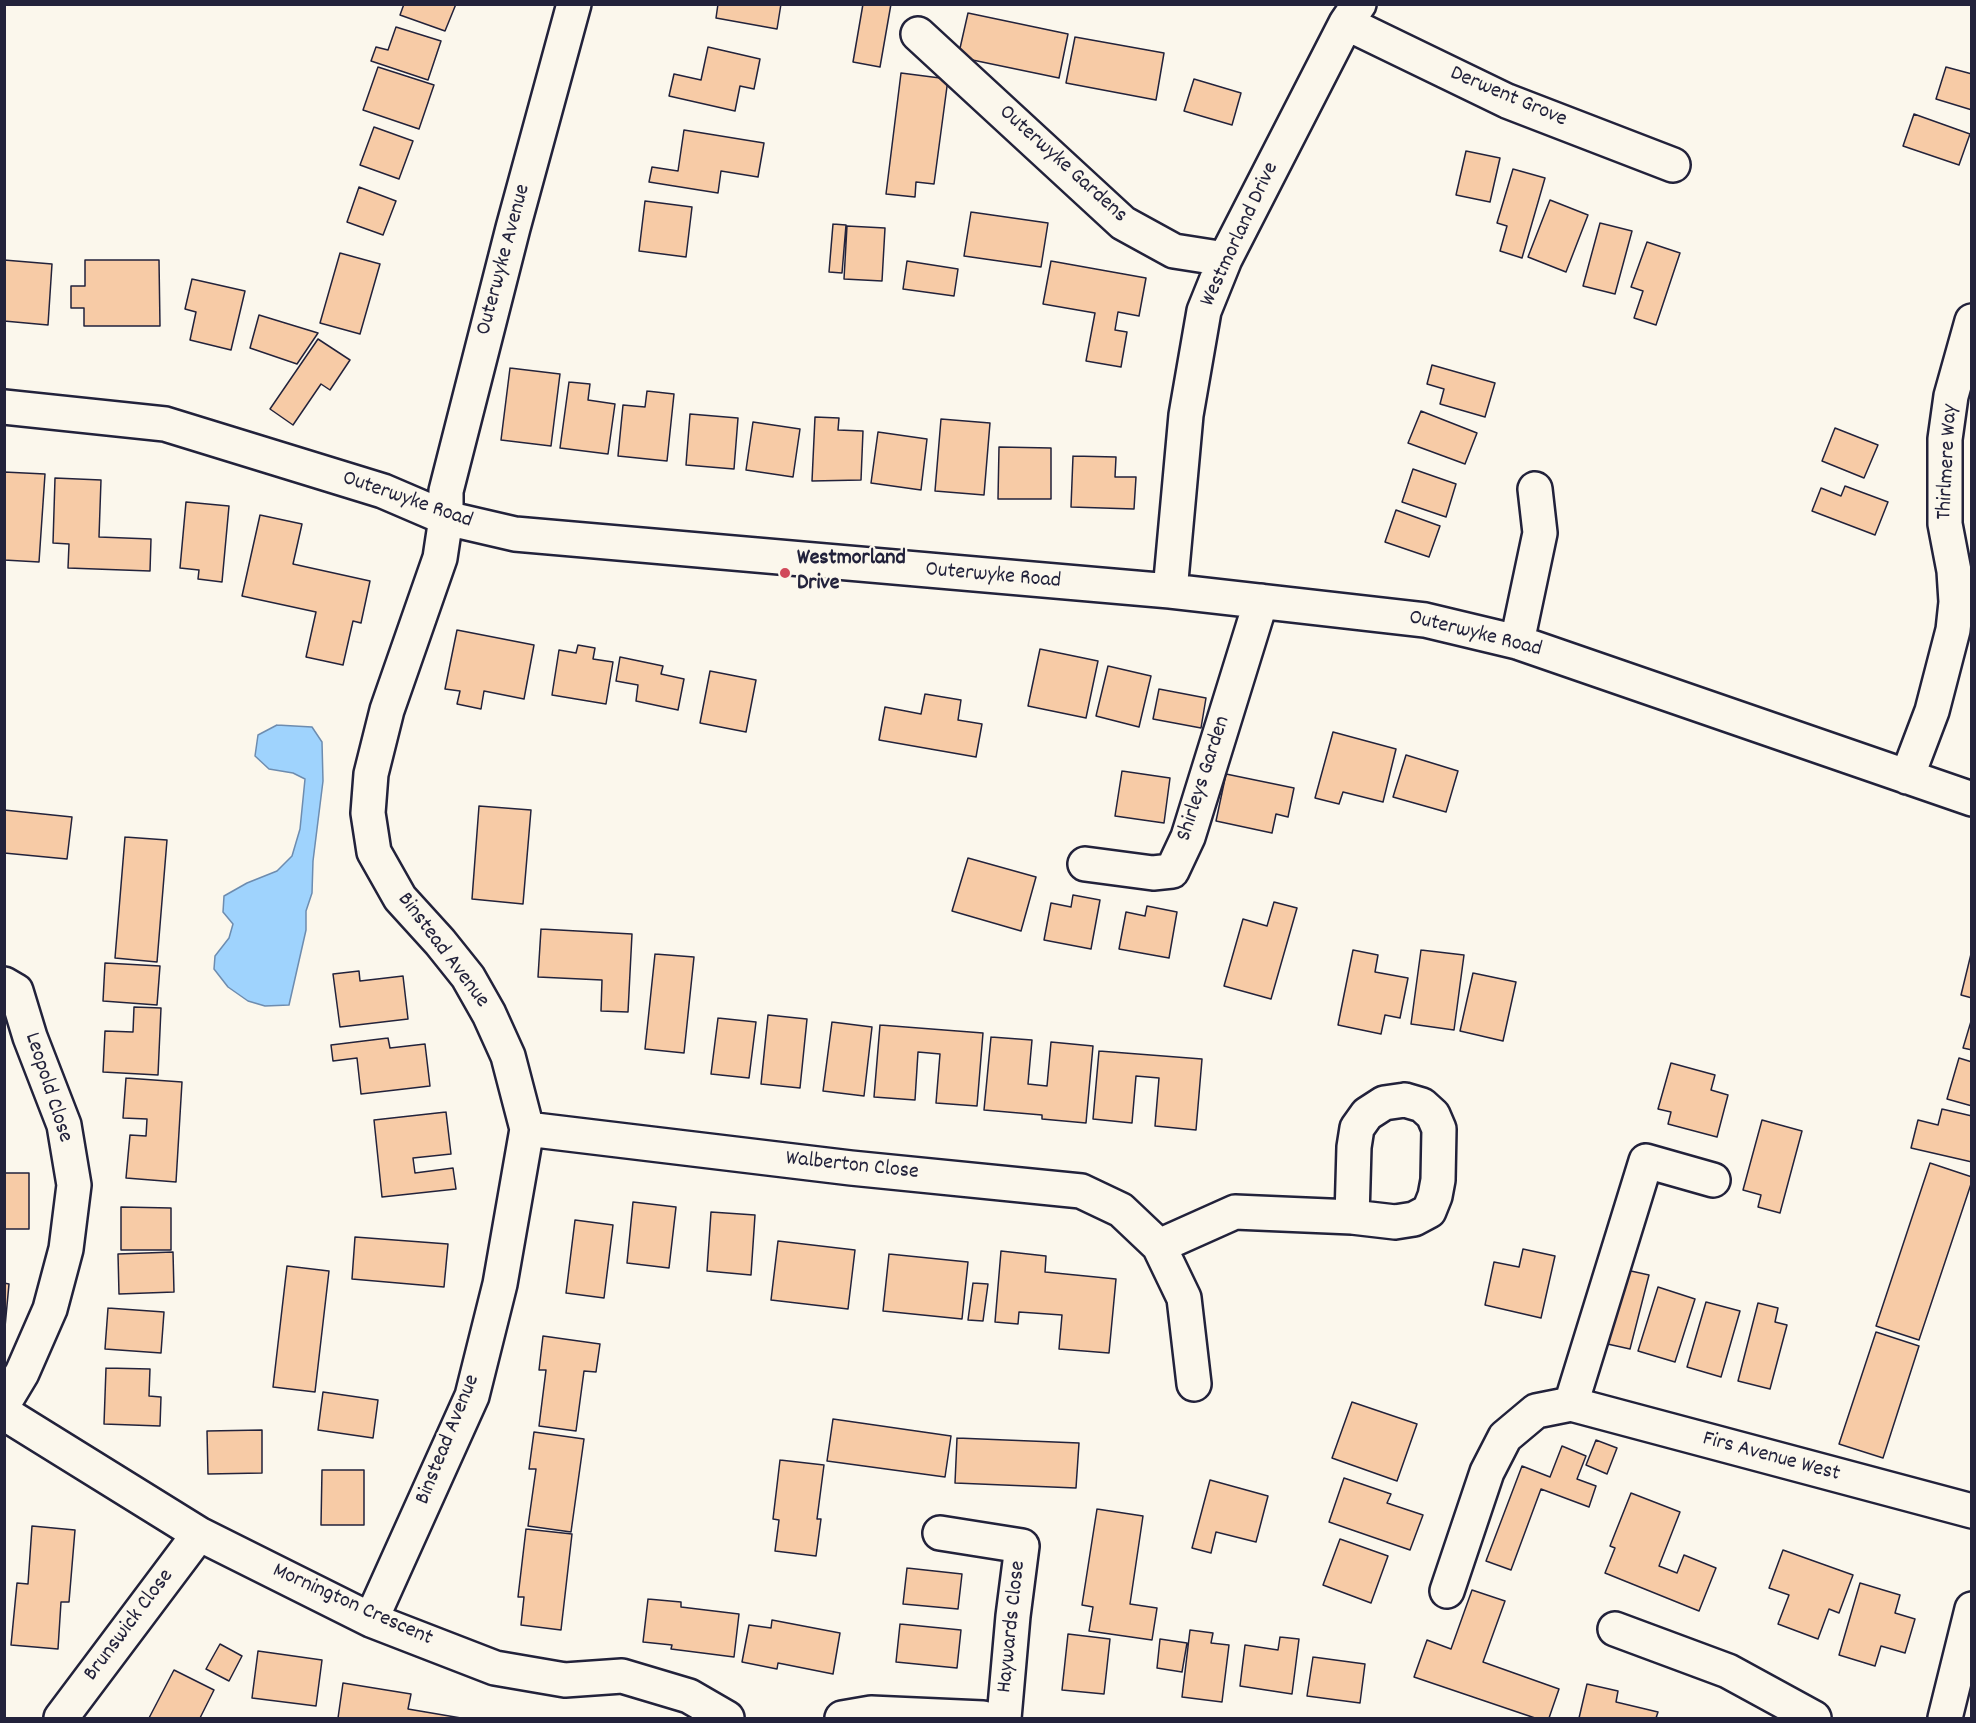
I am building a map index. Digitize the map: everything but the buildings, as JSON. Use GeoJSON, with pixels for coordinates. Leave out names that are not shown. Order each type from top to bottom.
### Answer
{"type":"FeatureCollection","features":[{"type":"Feature","properties":{"kind":"street","name":"Outerwyke Avenue"},"geometry":{"type":"LineString","coordinates":[[446,518],[446,491],[513,228],[574,4]]}},
{"type":"Feature","properties":{"kind":"street","name":"Derwent Grove"},"geometry":{"type":"LineString","coordinates":[[1352,14],[1507,101],[1673,165]]}},
{"type":"Feature","properties":{"kind":"street","name":"Westmorland Drive"},"geometry":{"type":"LineString","coordinates":[[1170,591],[1186,415],[1204,311],[1225,259],[1352,14]]}},
{"type":"Feature","properties":{"kind":"street","name":"Outerwyke Gardens"},"geometry":{"type":"LineString","coordinates":[[918,34],[1123,223],[1174,251],[1225,259]]}},
{"type":"Feature","properties":{"kind":"street","name":"Thirlmere Way"},"geometry":{"type":"LineString","coordinates":[[1907,777],[1932,711],[1953,630],[1956,602],[1954,571],[1945,524],[1945,439],[1951,396],[1971,321]]}},
{"type":"Feature","properties":{"kind":"street","name":"Outerwyke Road"},"geometry":{"type":"LineString","coordinates":[[4,407],[165,424],[383,491],[446,518],[515,534],[1170,591],[1425,620],[1517,642],[1971,799]]}},
{"type":"Feature","properties":{"kind":"street"},"geometry":{"type":"LineString","coordinates":[[1517,642],[1540,533],[1535,489]]}},
{"type":"Feature","properties":{"kind":"street","name":"Binstead Avenue"},"geometry":{"type":"LineString","coordinates":[[371,1620],[472,1396],[500,1284],[527,1129],[508,1056],[489,1014],[468,977],[400,898],[374,852],[368,813],[371,774],[387,710],[440,558],[446,518]]}},
{"type":"Feature","properties":{"kind":"street","name":"Shirleys Garden"},"geometry":{"type":"LineString","coordinates":[[1085,864],[1153,873],[1172,871],[1188,837],[1261,601]]}},
{"type":"Feature","properties":{"kind":"street","name":"Leopold Close"},"geometry":{"type":"LineString","coordinates":[[4,984],[16,991],[30,1036],[64,1125],[74,1185],[66,1249],[50,1309],[22,1373],[4,1403]]}},
{"type":"Feature","properties":{"kind":"street","name":"Walberton Close"},"geometry":{"type":"LineString","coordinates":[[527,1129],[1081,1191],[1121,1210],[1160,1246],[1185,1298],[1194,1384]]}},
{"type":"Feature","properties":{"kind":"street"},"geometry":{"type":"LineString","coordinates":[[1571,1404],[1646,1161],[1713,1180]]}},
{"type":"Feature","properties":{"kind":"street"},"geometry":{"type":"LineString","coordinates":[[1160,1246],[1235,1212],[1352,1217]]}},
{"type":"Feature","properties":{"kind":"street","name":"Firs Avenue West"},"geometry":{"type":"LineString","coordinates":[[1447,1591],[1487,1472],[1505,1437],[1536,1411],[1571,1404],[1971,1511]]}},
{"type":"Feature","properties":{"kind":"street","name":"Mornington Crescent"},"geometry":{"type":"LineString","coordinates":[[4,1413],[198,1534],[371,1620],[495,1668],[565,1680],[622,1676],[689,1696],[727,1719]]}},
{"type":"Feature","properties":{"kind":"street","name":"Haywards Close"},"geometry":{"type":"LineString","coordinates":[[940,1533],[1022,1546],[1004,1719]]}},
{"type":"Feature","properties":{"kind":"street","name":"Brunswick Close"},"geometry":{"type":"LineString","coordinates":[[61,1719],[198,1534]]}},
{"type":"Feature","properties":{"kind":"street"},"geometry":{"type":"LineString","coordinates":[[1945,1719],[1971,1609]]}},
{"type":"Feature","properties":{"kind":"street"},"geometry":{"type":"LineString","coordinates":[[1615,1629],[1728,1671],[1793,1714]]}},
{"type":"Feature","properties":{"kind":"street","name":"Haywards Close"},"geometry":{"type":"LineString","coordinates":[[842,1719],[871,1713],[983,1719]]}},
{"type":"Feature","properties":{"kind":"water"},"geometry":{"type":"Polygon","coordinates":[[[277,725],[312,727],[322,742],[323,781],[313,861],[312,893],[306,911],[306,930],[289,1005],[265,1006],[248,1001],[228,987],[214,969],[215,956],[229,938],[233,924],[223,912],[224,896],[247,883],[277,871],[292,856],[300,829],[305,779],[293,773],[269,769],[255,756],[258,735],[277,725]]]}},
{"type":"Feature","properties":{"kind":"place","name":"Westmorland Drive"},"geometry":{"type":"Point","coordinates":[785,573]}}]}
